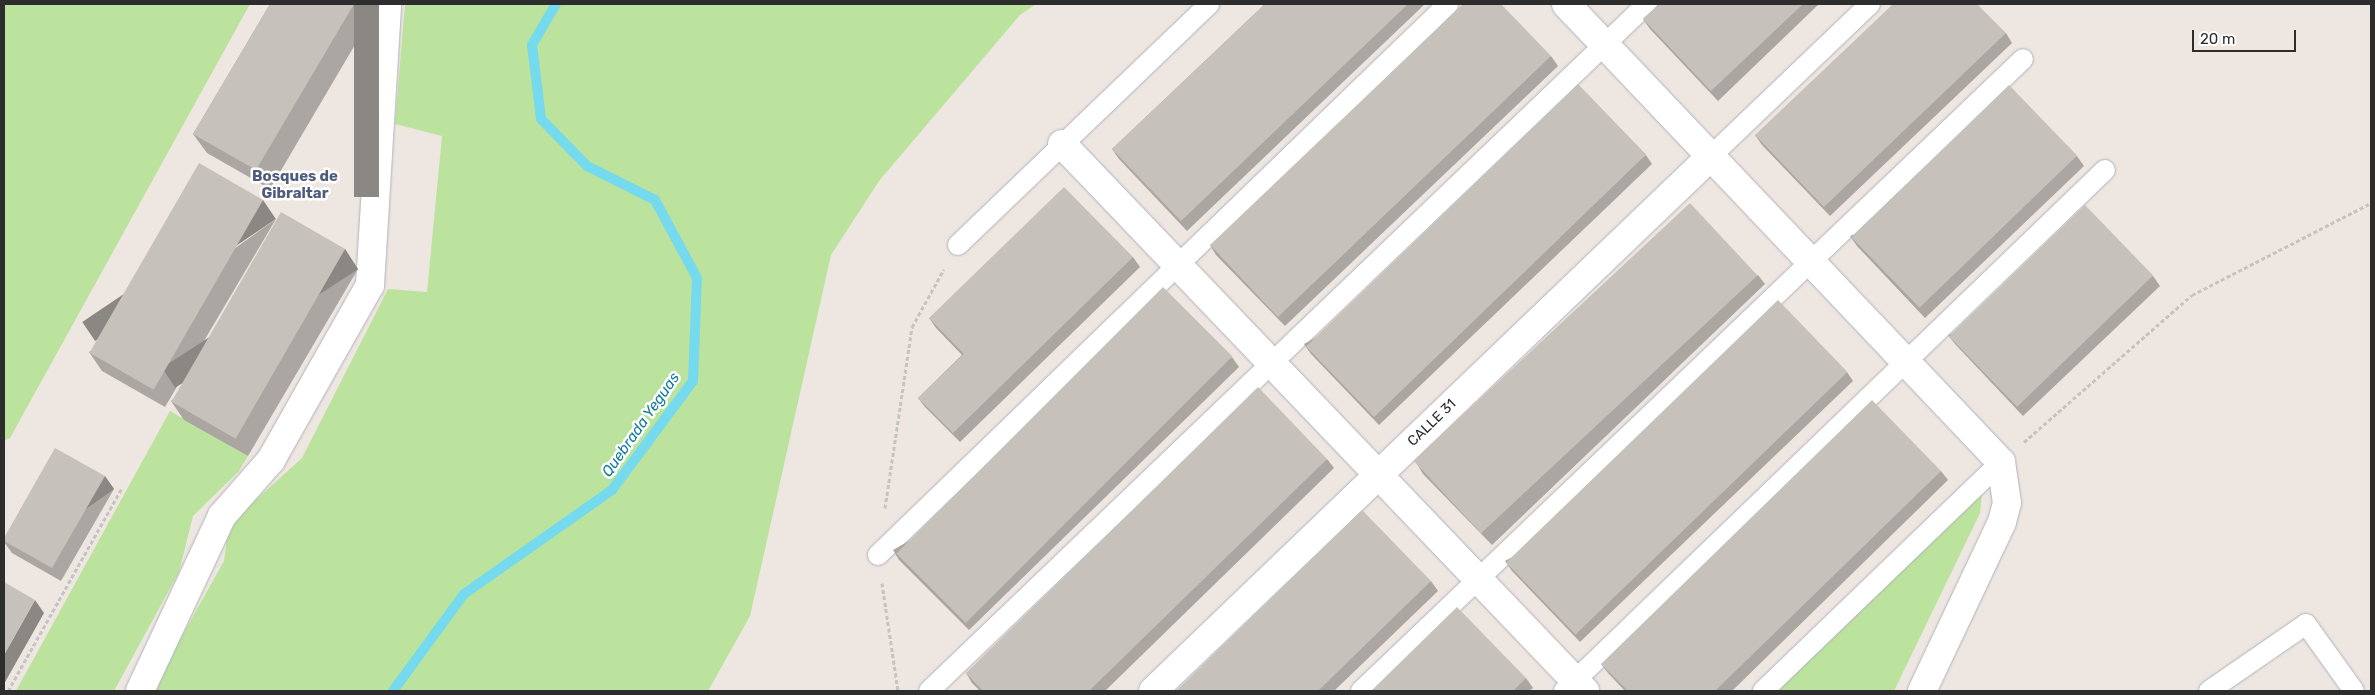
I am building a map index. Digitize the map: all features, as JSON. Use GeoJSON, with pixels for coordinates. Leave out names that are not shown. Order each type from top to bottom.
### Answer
{"type":"FeatureCollection","features":[{"type":"Feature","properties":{"kind":"street"},"geometry":{"type":"LineString","coordinates":[[140,691],[222,516],[271,460],[370,285],[387,4]]}},
{"type":"Feature","properties":{"kind":"street"},"geometry":{"type":"LineString","coordinates":[[1566,4],[2001,462],[2007,503],[2002,522],[1922,691]]}},
{"type":"Feature","properties":{"kind":"street"},"geometry":{"type":"LineString","coordinates":[[1062,144],[1478,580],[1575,688]]}},
{"type":"Feature","properties":{"kind":"street","name":"CALLE 31"},"geometry":{"type":"LineString","coordinates":[[1152,691],[1711,156]]}},
{"type":"Feature","properties":{"kind":"lane"},"geometry":{"type":"LineString","coordinates":[[958,245],[1209,4]]}},
{"type":"Feature","properties":{"kind":"lane"},"geometry":{"type":"LineString","coordinates":[[878,555],[1448,4]]}},
{"type":"Feature","properties":{"kind":"lane"},"geometry":{"type":"LineString","coordinates":[[930,691],[1647,4]]}},
{"type":"Feature","properties":{"kind":"lane"},"geometry":{"type":"LineString","coordinates":[[1711,156],[1870,4]]}},
{"type":"Feature","properties":{"kind":"lane"},"geometry":{"type":"LineString","coordinates":[[1361,691],[2023,58]]}},
{"type":"Feature","properties":{"kind":"lane"},"geometry":{"type":"LineString","coordinates":[[1575,688],[1906,362],[2105,170]]}},
{"type":"Feature","properties":{"kind":"lane"},"geometry":{"type":"LineString","coordinates":[[1763,691],[2001,462]]}},
{"type":"Feature","properties":{"kind":"lane"},"geometry":{"type":"LineString","coordinates":[[2209,691],[2306,624],[2354,691]]}},
{"type":"Feature","properties":{"kind":"path"},"geometry":{"type":"LineString","coordinates":[[2001,462],[2192,295],[2371,203]]}},
{"type":"Feature","properties":{"kind":"path"},"geometry":{"type":"LineString","coordinates":[[898,691],[878,555],[912,327],[958,245]]}},
{"type":"Feature","properties":{"kind":"path"},"geometry":{"type":"LineString","coordinates":[[8,691],[122,488]]}},
{"type":"Feature","properties":{"kind":"green space"},"geometry":{"type":"Polygon","coordinates":[[[4,4],[250,4],[10,438],[4,441],[4,4]]]}},
{"type":"Feature","properties":{"kind":"green space"},"geometry":{"type":"Polygon","coordinates":[[[405,4],[1036,4],[1020,15],[879,181],[831,255],[750,616],[708,691],[151,691],[224,561],[229,524],[302,458],[388,289],[427,292],[442,136],[395,124],[405,4]]]}},
{"type":"Feature","properties":{"kind":"green space"},"geometry":{"type":"Polygon","coordinates":[[[170,411],[248,456],[239,471],[193,516],[179,572],[114,691],[16,691],[170,411]]]}},
{"type":"Feature","properties":{"kind":"green space"},"geometry":{"type":"Polygon","coordinates":[[[1982,493],[1980,513],[1894,691],[1778,691],[1982,493]]]}},
{"type":"Feature","properties":{"kind":"building"},"geometry":{"type":"Polygon","coordinates":[[[270,4],[354,4],[256,170],[193,134],[270,4]]]}},
{"type":"Feature","properties":{"kind":"building"},"geometry":{"type":"Polygon","coordinates":[[[1265,4],[1408,4],[1181,221],[1112,149],[1265,4]]]}},
{"type":"Feature","properties":{"kind":"building"},"geometry":{"type":"Polygon","coordinates":[[[1463,4],[1501,4],[1551,56],[1278,317],[1210,245],[1463,4]]]}},
{"type":"Feature","properties":{"kind":"building"},"geometry":{"type":"Polygon","coordinates":[[[1659,4],[1803,4],[1711,91],[1643,19],[1659,4]]]}},
{"type":"Feature","properties":{"kind":"building"},"geometry":{"type":"Polygon","coordinates":[[[1893,4],[1977,4],[2006,33],[1824,207],[1755,135],[1893,4]]]}},
{"type":"Feature","properties":{"kind":"building"},"geometry":{"type":"Polygon","coordinates":[[[1578,84],[1646,154],[1374,417],[1306,347],[1578,84]]]}},
{"type":"Feature","properties":{"kind":"building"},"geometry":{"type":"Polygon","coordinates":[[[2009,85],[2077,155],[1920,308],[1851,237],[2009,85]]]}},
{"type":"Feature","properties":{"kind":"building"},"geometry":{"type":"Polygon","coordinates":[[[199,163],[263,200],[154,390],[90,353],[199,163]]]}},
{"type":"Feature","properties":{"kind":"building"},"geometry":{"type":"Polygon","coordinates":[[[1064,187],[1133,257],[953,433],[918,398],[964,354],[929,318],[1064,187]]]}},
{"type":"Feature","properties":{"kind":"building"},"geometry":{"type":"Polygon","coordinates":[[[1690,203],[1758,275],[1481,533],[1414,461],[1690,203]]]}},
{"type":"Feature","properties":{"kind":"building"},"geometry":{"type":"Polygon","coordinates":[[[2085,205],[2153,275],[2017,407],[1949,336],[2085,205]]]}},
{"type":"Feature","properties":{"kind":"building"},"geometry":{"type":"Polygon","coordinates":[[[281,212],[345,249],[236,439],[172,402],[281,212]]]}},
{"type":"Feature","properties":{"kind":"building"},"geometry":{"type":"Polygon","coordinates":[[[1163,287],[1232,356],[966,623],[896,554],[1163,287]]]}},
{"type":"Feature","properties":{"kind":"building"},"geometry":{"type":"Polygon","coordinates":[[[1778,300],[1847,372],[1576,635],[1506,563],[1778,300]]]}},
{"type":"Feature","properties":{"kind":"building"},"geometry":{"type":"Polygon","coordinates":[[[1258,387],[1327,459],[1089,691],[983,691],[966,673],[1258,387]]]}},
{"type":"Feature","properties":{"kind":"building"},"geometry":{"type":"Polygon","coordinates":[[[1872,400],[1941,471],[1715,691],[1628,691],[1601,664],[1872,400]]]}},
{"type":"Feature","properties":{"kind":"building"},"geometry":{"type":"Polygon","coordinates":[[[55,448],[105,476],[52,568],[4,541],[4,538],[55,448]]]}},
{"type":"Feature","properties":{"kind":"building"},"geometry":{"type":"Polygon","coordinates":[[[1362,510],[1431,581],[1318,691],[1176,691],[1362,510]]]}},
{"type":"Feature","properties":{"kind":"building"},"geometry":{"type":"Polygon","coordinates":[[[4,582],[35,600],[4,655],[4,582]]]}},
{"type":"Feature","properties":{"kind":"building"},"geometry":{"type":"Polygon","coordinates":[[[1457,607],[1526,678],[1513,691],[1371,691],[1457,607]]]}},
{"type":"Feature","properties":{"kind":"waterway","name":"Quebrada Yeguas"},"geometry":{"type":"LineString","coordinates":[[393,691],[464,594],[612,490],[693,381],[697,278],[655,200],[587,166],[541,119],[532,45],[556,4]]}},
{"type":"Feature","properties":{"kind":"district","name":"Bosques de Gibraltar"},"geometry":{"type":"Point","coordinates":[295,184]}}]}
